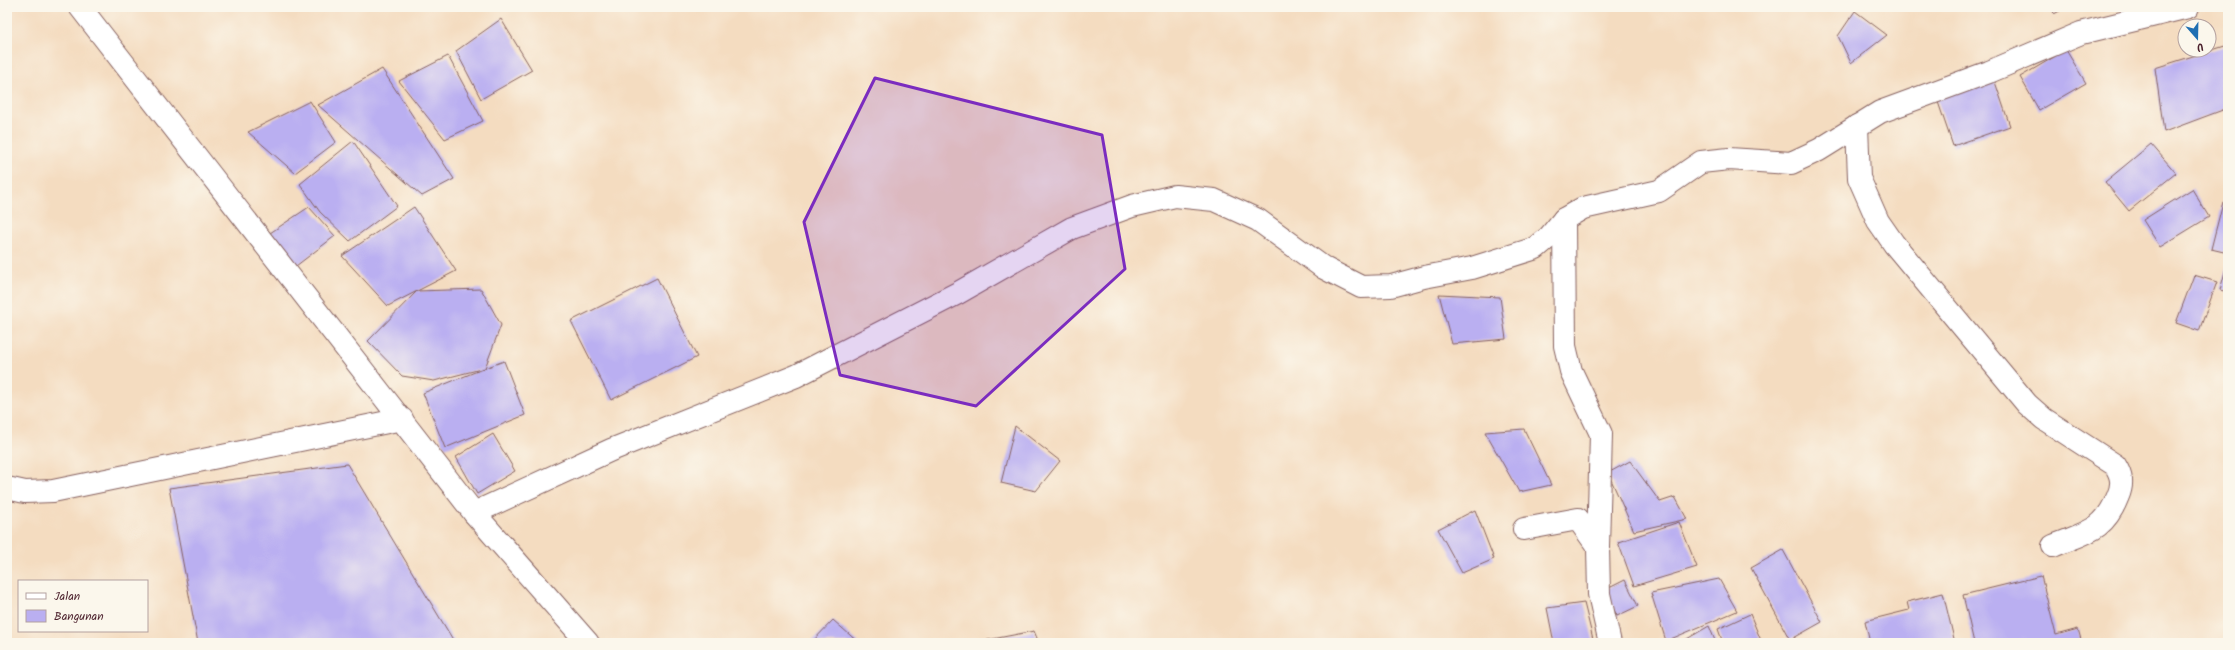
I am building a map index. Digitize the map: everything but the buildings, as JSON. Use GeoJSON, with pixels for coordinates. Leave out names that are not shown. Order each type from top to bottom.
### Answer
{"type":"FeatureCollection","features":[{"type":"Feature","properties":{"kind":"street"},"geometry":{"type":"LineString","coordinates":[[80,7],[474,513],[588,643]]}},
{"type":"Feature","properties":{"kind":"street"},"geometry":{"type":"LineString","coordinates":[[474,513],[611,450],[796,376],[958,293],[1072,228],[1132,206],[1175,196],[1214,200],[1258,220],[1324,268],[1361,287],[1391,286],[1424,277],[1472,268],[1536,248],[1550,236],[1564,219],[1583,208],[1660,191],[1701,162],[1729,159],[1792,163],[1819,150],[1880,112],[1989,72],[2081,32],[2188,7]]}},
{"type":"Feature","properties":{"kind":"street"},"geometry":{"type":"LineString","coordinates":[[1857,126],[1859,178],[1878,221],[1894,244],[2027,404],[2044,419],[2115,465],[2119,470],[2121,487],[2112,512],[2106,520],[2097,527],[2052,546]]}},
{"type":"Feature","properties":{"kind":"street"},"geometry":{"type":"LineString","coordinates":[[1564,219],[1565,346],[1572,371],[1601,434],[1598,547],[1599,594],[1610,643]]}},
{"type":"Feature","properties":{"kind":"street"},"geometry":{"type":"LineString","coordinates":[[7,488],[25,492],[52,491],[402,419]]}},
{"type":"Feature","properties":{"kind":"street"},"geometry":{"type":"LineString","coordinates":[[1524,529],[1578,519],[1598,547]]}},
{"type":"Feature","properties":{"kind":"highlighted area"},"geometry":{"type":"Polygon","coordinates":[[[875,78],[1102,135],[1125,269],[976,406],[840,375],[804,222],[875,78]]]}}]}
